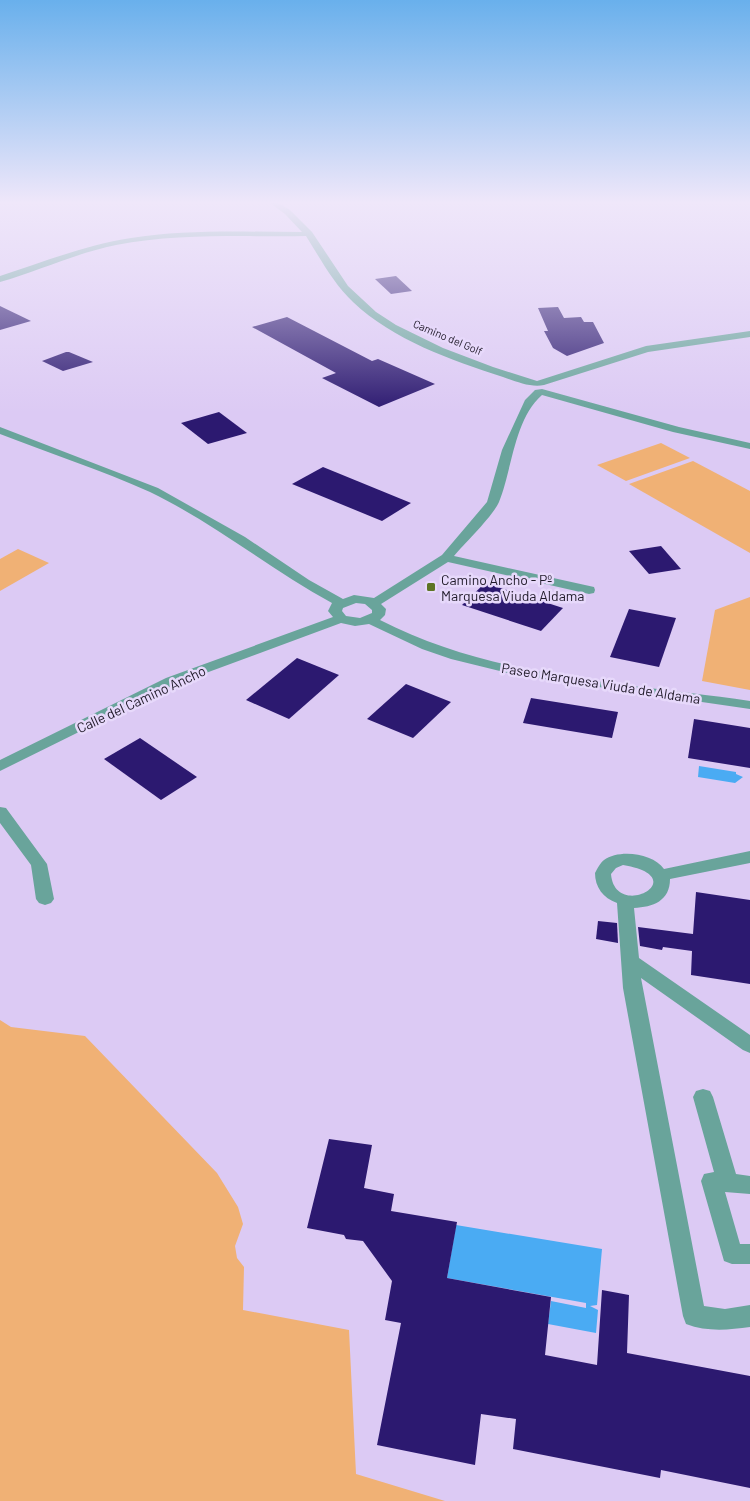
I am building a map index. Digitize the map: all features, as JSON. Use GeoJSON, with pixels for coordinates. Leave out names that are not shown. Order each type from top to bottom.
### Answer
{"type":"FeatureCollection","features":[{"type":"Feature","properties":{"kind":"street"},"geometry":{"type":"LineString","coordinates":[[0,279],[17,273]]}},
{"type":"Feature","properties":{"kind":"street","name":"Camino del Golf"},"geometry":{"type":"LineString","coordinates":[[334,273],[356,300],[366,308],[390,324],[440,350],[517,379],[537,389],[677,430],[750,446]]}},
{"type":"Feature","properties":{"kind":"street"},"geometry":{"type":"LineString","coordinates":[[374,603],[446,558],[493,503],[507,450],[537,389],[564,376],[646,350],[686,342],[750,334]]}},
{"type":"Feature","properties":{"kind":"street"},"geometry":{"type":"LineString","coordinates":[[0,430],[154,490],[241,540],[305,583],[341,603],[362,599],[374,603],[379,612],[371,620],[359,622],[341,619],[335,611],[341,603]]}},
{"type":"Feature","properties":{"kind":"street"},"geometry":{"type":"LineString","coordinates":[[446,558],[589,590]]}},
{"type":"Feature","properties":{"kind":"street","name":"Calle del Camino Ancho"},"geometry":{"type":"LineString","coordinates":[[0,766],[171,681],[341,619]]}},
{"type":"Feature","properties":{"kind":"street","name":"Paseo Marquesa Viuda de Aldama"},"geometry":{"type":"LineString","coordinates":[[371,620],[397,634],[453,655],[514,672],[750,705]]}},
{"type":"Feature","properties":{"kind":"street"},"geometry":{"type":"LineString","coordinates":[[0,812],[39,864],[45,899]]}},
{"type":"Feature","properties":{"kind":"street"},"geometry":{"type":"LineString","coordinates":[[661,875],[750,857]]}},
{"type":"Feature","properties":{"kind":"street"},"geometry":{"type":"LineString","coordinates":[[622,860],[638,860],[651,866],[661,875],[664,884],[660,893],[651,899],[638,902],[625,900],[612,893],[603,883],[603,873],[610,864],[622,860]]}},
{"type":"Feature","properties":{"kind":"street"},"geometry":{"type":"LineString","coordinates":[[625,900],[625,934],[631,962],[632,988],[694,1316],[725,1320],[750,1316]]}},
{"type":"Feature","properties":{"kind":"street"},"geometry":{"type":"LineString","coordinates":[[631,962],[750,1045]]}},
{"type":"Feature","properties":{"kind":"street"},"geometry":{"type":"LineString","coordinates":[[703,1097],[728,1182]]}},
{"type":"Feature","properties":{"kind":"street"},"geometry":{"type":"LineString","coordinates":[[750,1185],[711,1181],[732,1254],[750,1254]]}},
{"type":"Feature","properties":{"kind":"shaded area"},"geometry":{"type":"Polygon","coordinates":[[[661,443],[690,458],[626,481],[597,465],[661,443]]]}},
{"type":"Feature","properties":{"kind":"shaded area"},"geometry":{"type":"Polygon","coordinates":[[[693,461],[750,491],[750,553],[629,484],[693,461]]]}},
{"type":"Feature","properties":{"kind":"shaded area"},"geometry":{"type":"Polygon","coordinates":[[[18,549],[49,563],[0,591],[0,559],[18,549]]]}},
{"type":"Feature","properties":{"kind":"shaded area"},"geometry":{"type":"Polygon","coordinates":[[[750,597],[750,690],[702,681],[715,610],[750,597]]]}},
{"type":"Feature","properties":{"kind":"shaded area"},"geometry":{"type":"Polygon","coordinates":[[[0,1020],[11,1027],[85,1036],[217,1173],[238,1207],[243,1224],[235,1246],[237,1258],[244,1267],[243,1310],[349,1330],[356,1474],[445,1501],[0,1501],[0,1020]]]}},
{"type":"Feature","properties":{"kind":"water"},"geometry":{"type":"Polygon","coordinates":[[[699,766],[736,772],[736,774],[743,777],[735,783],[698,777],[699,766]]]}},
{"type":"Feature","properties":{"kind":"water"},"geometry":{"type":"Polygon","coordinates":[[[456,1225],[602,1249],[597,1305],[590,1306],[598,1310],[596,1333],[548,1324],[551,1301],[586,1308],[586,1303],[447,1278],[456,1225]]]}},
{"type":"Feature","properties":{"kind":"building"},"geometry":{"type":"Polygon","coordinates":[[[396,276],[412,291],[391,294],[375,279],[396,276]]]}},
{"type":"Feature","properties":{"kind":"building"},"geometry":{"type":"Polygon","coordinates":[[[0,306],[31,321],[0,330],[0,306]]]}},
{"type":"Feature","properties":{"kind":"building"},"geometry":{"type":"Polygon","coordinates":[[[558,307],[564,318],[581,317],[584,322],[593,322],[604,343],[567,356],[553,348],[544,331],[548,331],[538,308],[558,307]]]}},
{"type":"Feature","properties":{"kind":"building"},"geometry":{"type":"Polygon","coordinates":[[[287,317],[372,361],[378,359],[435,384],[379,407],[322,378],[336,373],[252,327],[287,317]]]}},
{"type":"Feature","properties":{"kind":"building"},"geometry":{"type":"Polygon","coordinates":[[[66,352],[93,362],[63,371],[42,361],[66,352]]]}},
{"type":"Feature","properties":{"kind":"building"},"geometry":{"type":"Polygon","coordinates":[[[219,412],[247,433],[208,444],[181,423],[219,412]]]}},
{"type":"Feature","properties":{"kind":"building"},"geometry":{"type":"Polygon","coordinates":[[[323,467],[411,503],[382,521],[292,484],[323,467]]]}},
{"type":"Feature","properties":{"kind":"building"},"geometry":{"type":"Polygon","coordinates":[[[661,546],[681,569],[649,574],[629,551],[661,546]]]}},
{"type":"Feature","properties":{"kind":"building"},"geometry":{"type":"Polygon","coordinates":[[[485,583],[563,608],[541,631],[462,605],[485,583]]]}},
{"type":"Feature","properties":{"kind":"building"},"geometry":{"type":"Polygon","coordinates":[[[629,609],[676,618],[659,667],[610,657],[629,609]]]}},
{"type":"Feature","properties":{"kind":"building"},"geometry":{"type":"Polygon","coordinates":[[[297,658],[339,675],[289,719],[246,700],[297,658]]]}},
{"type":"Feature","properties":{"kind":"building"},"geometry":{"type":"Polygon","coordinates":[[[406,684],[451,702],[413,738],[367,719],[406,684]]]}},
{"type":"Feature","properties":{"kind":"building"},"geometry":{"type":"Polygon","coordinates":[[[531,698],[618,712],[612,738],[523,723],[531,698]]]}},
{"type":"Feature","properties":{"kind":"building"},"geometry":{"type":"Polygon","coordinates":[[[694,719],[750,728],[750,768],[688,758],[694,719]]]}},
{"type":"Feature","properties":{"kind":"building"},"geometry":{"type":"Polygon","coordinates":[[[140,738],[197,777],[161,800],[104,759],[140,738]]]}},
{"type":"Feature","properties":{"kind":"building"},"geometry":{"type":"Polygon","coordinates":[[[696,892],[750,900],[750,984],[691,975],[692,951],[663,947],[662,950],[640,946],[638,927],[693,934],[696,892]]]}},
{"type":"Feature","properties":{"kind":"building"},"geometry":{"type":"Polygon","coordinates":[[[598,921],[617,923],[618,943],[596,939],[598,921]]]}},
{"type":"Feature","properties":{"kind":"building"},"geometry":{"type":"Polygon","coordinates":[[[329,1139],[372,1145],[364,1188],[394,1194],[391,1211],[457,1222],[447,1278],[551,1297],[545,1355],[597,1365],[602,1290],[629,1295],[627,1353],[750,1376],[750,1488],[661,1470],[660,1478],[513,1449],[516,1419],[481,1414],[475,1465],[377,1445],[401,1323],[385,1320],[392,1281],[363,1241],[346,1239],[344,1235],[307,1228],[329,1139]]]}},
{"type":"Feature","properties":{"kind":"place","name":"Camino Ancho - Pº Marquesa Viuda Aldama"},"geometry":{"type":"Point","coordinates":[431,587]}}]}
